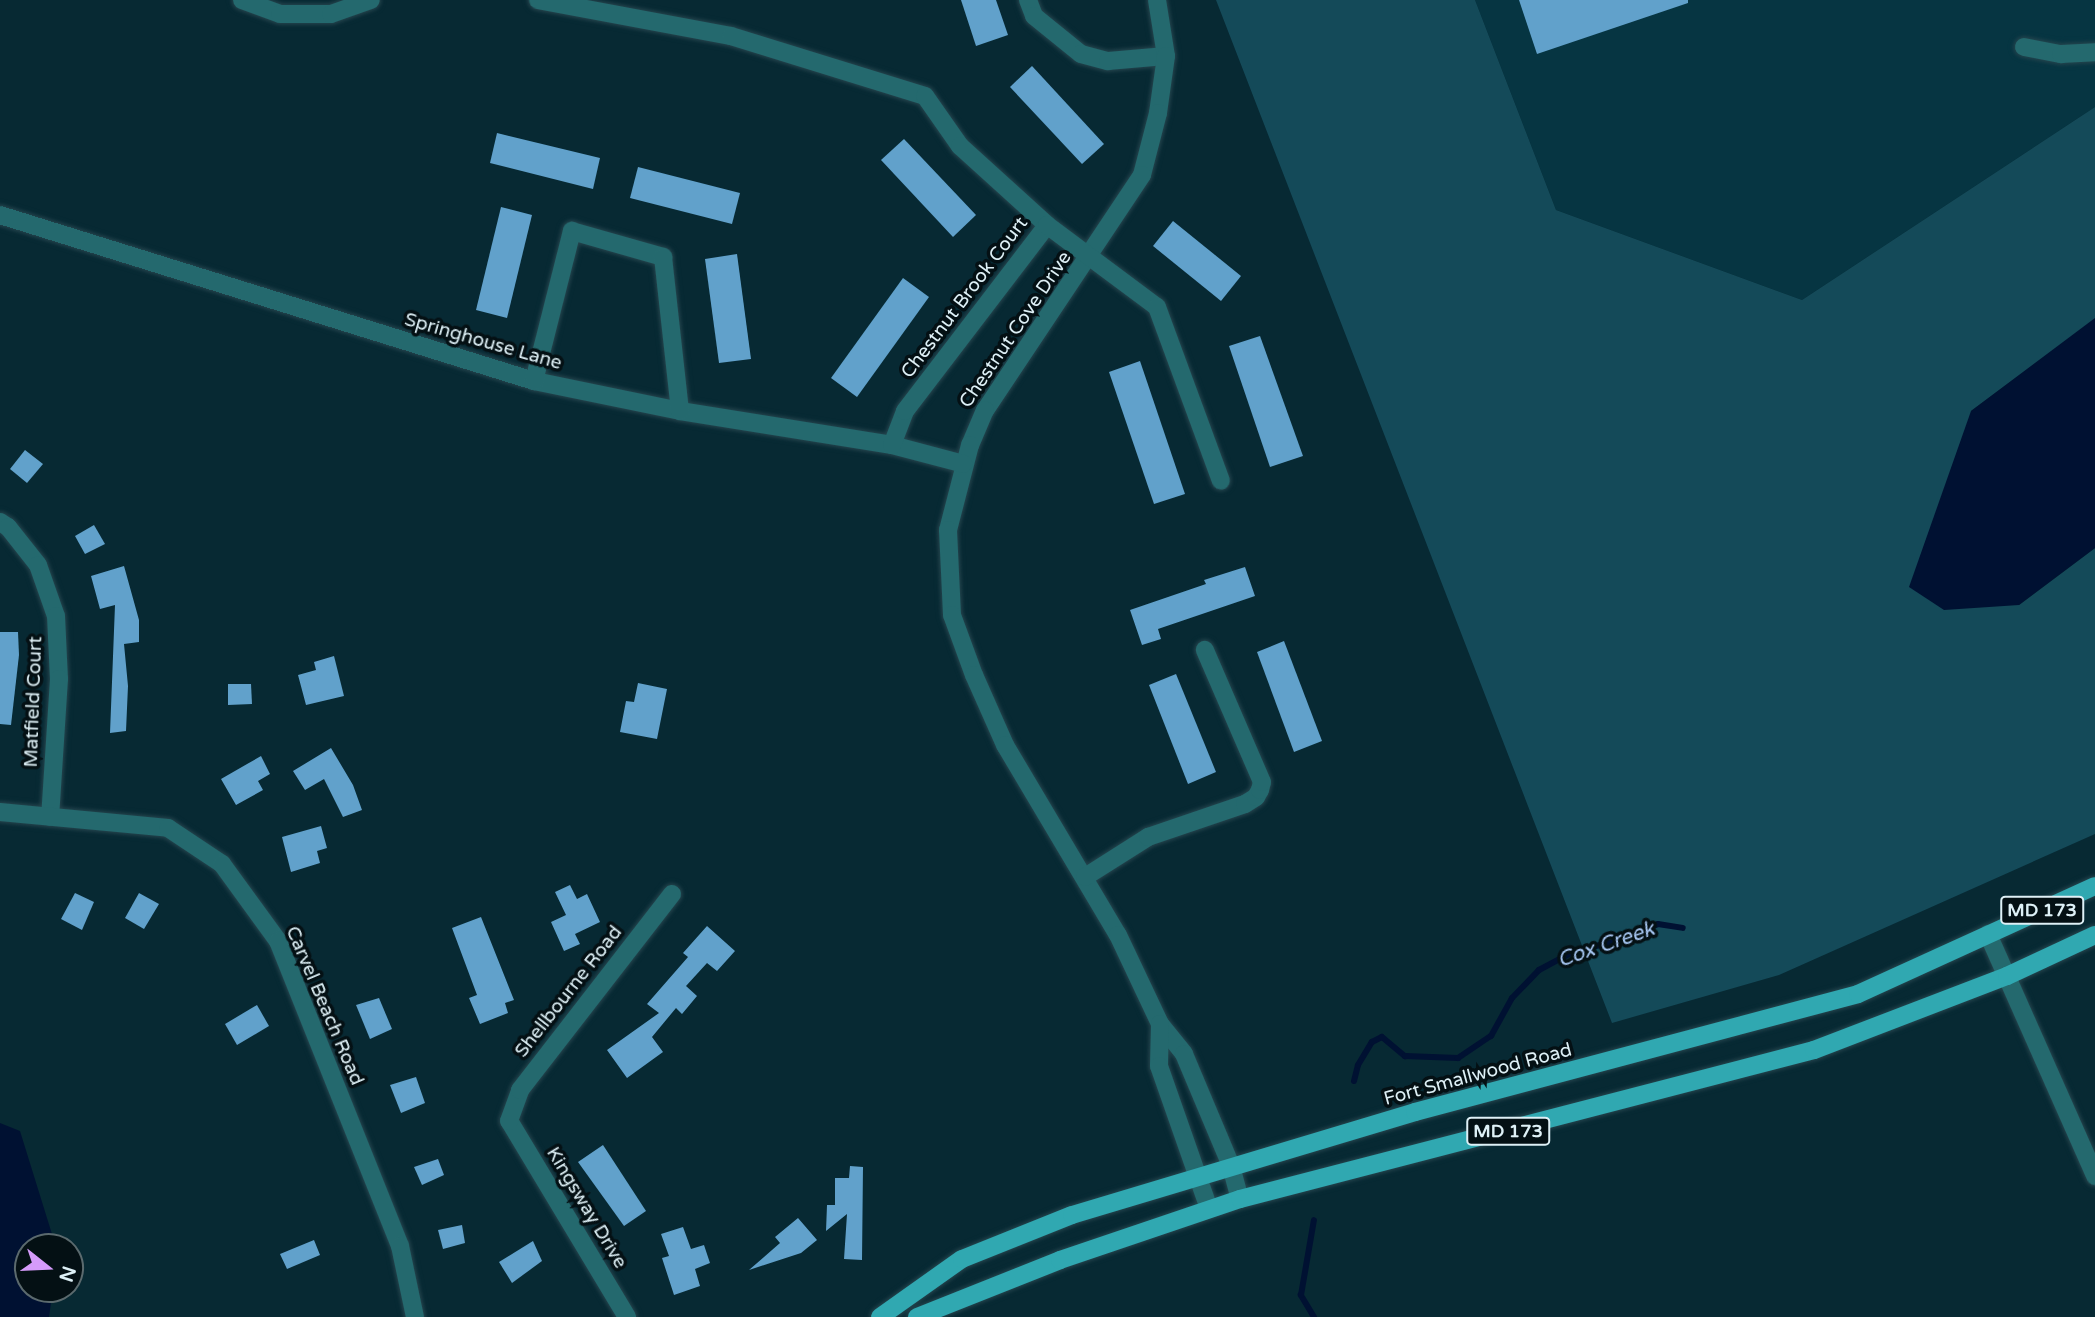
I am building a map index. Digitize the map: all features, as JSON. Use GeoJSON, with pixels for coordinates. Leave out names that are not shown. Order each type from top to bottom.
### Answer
{"type":"FeatureCollection","features":[{"type":"Feature","properties":{"kind":"main road","name":"Fort Smallwood Road"},"geometry":{"type":"LineString","coordinates":[[880,1317],[962,1259],[1072,1215],[1415,1112],[1858,994],[2095,886]]}},
{"type":"Feature","properties":{"kind":"main road","name":"MD 173"},"geometry":{"type":"LineString","coordinates":[[917,1317],[1060,1260],[1240,1199],[1814,1049],[2007,976],[2095,935]]}},
{"type":"Feature","properties":{"kind":"street"},"geometry":{"type":"LineString","coordinates":[[242,0],[280,14],[331,14],[371,0]]}},
{"type":"Feature","properties":{"kind":"street"},"geometry":{"type":"LineString","coordinates":[[538,0],[731,36],[925,96],[960,146],[1047,225]]}},
{"type":"Feature","properties":{"kind":"street"},"geometry":{"type":"LineString","coordinates":[[1028,0],[1034,16],[1081,54],[1108,61],[1166,56]]}},
{"type":"Feature","properties":{"kind":"street","name":"Chestnut Cove Drive"},"geometry":{"type":"LineString","coordinates":[[1157,0],[1166,56],[1158,113],[1142,175],[1090,257],[985,410],[964,464],[948,530],[952,615],[974,675],[1005,745],[1118,935],[1160,1024],[1184,1054],[1231,1166],[1240,1199]]}},
{"type":"Feature","properties":{"kind":"street"},"geometry":{"type":"LineString","coordinates":[[2024,47],[2061,54],[2095,52]]}},
{"type":"Feature","properties":{"kind":"street","name":"Springhouse Lane"},"geometry":{"type":"LineString","coordinates":[[0,215],[534,381],[680,411],[892,445],[964,464]]}},
{"type":"Feature","properties":{"kind":"street","name":"Chestnut Brook Court"},"geometry":{"type":"LineString","coordinates":[[892,445],[905,411],[1047,225],[1157,307],[1221,481]]}},
{"type":"Feature","properties":{"kind":"street"},"geometry":{"type":"LineString","coordinates":[[534,381],[572,231],[663,257],[680,411]]}},
{"type":"Feature","properties":{"kind":"street","name":"Matfield Court"},"geometry":{"type":"LineString","coordinates":[[0,522],[8,527],[38,565],[56,616],[58,685],[50,817]]}},
{"type":"Feature","properties":{"kind":"street"},"geometry":{"type":"LineString","coordinates":[[1085,877],[1148,837],[1245,804],[1256,797],[1260,790],[1262,782],[1205,650]]}},
{"type":"Feature","properties":{"kind":"street","name":"Carvel Beach Road"},"geometry":{"type":"LineString","coordinates":[[0,812],[168,828],[222,864],[278,942],[400,1246],[415,1317]]}},
{"type":"Feature","properties":{"kind":"street","name":"Shellbourne Road"},"geometry":{"type":"LineString","coordinates":[[509,1121],[520,1090],[672,894]]}},
{"type":"Feature","properties":{"kind":"street"},"geometry":{"type":"LineString","coordinates":[[1989,934],[2095,1176]]}},
{"type":"Feature","properties":{"kind":"street","name":"Chestnut Cove Drive"},"geometry":{"type":"LineString","coordinates":[[1160,1024],[1158,1066],[1209,1209]]}},
{"type":"Feature","properties":{"kind":"street","name":"Kingsway Drive"},"geometry":{"type":"LineString","coordinates":[[509,1121],[626,1317]]}},
{"type":"Feature","properties":{"kind":"shaded area"},"geometry":{"type":"Polygon","coordinates":[[[1216,0],[1475,0],[1556,210],[1802,300],[2095,107],[2095,319],[1971,411],[2019,605],[2095,548],[2095,834],[1779,975],[1612,1023],[1216,0]]]}},
{"type":"Feature","properties":{"kind":"shaded area"},"geometry":{"type":"Polygon","coordinates":[[[1475,0],[2095,0],[2095,107],[1802,300],[1556,210],[1475,0]]]}},
{"type":"Feature","properties":{"kind":"shaded area"},"geometry":{"type":"Polygon","coordinates":[[[2095,318],[2095,548],[2019,605],[1944,610],[1909,587],[1971,411],[2095,318]]]}},
{"type":"Feature","properties":{"kind":"shaded area"},"geometry":{"type":"Polygon","coordinates":[[[0,1123],[20,1131],[52,1233],[14,1233],[14,1303],[51,1303],[49,1317],[0,1317],[0,1123]]]}},
{"type":"Feature","properties":{"kind":"building"},"geometry":{"type":"Polygon","coordinates":[[[961,0],[996,0],[1008,35],[976,46],[961,0]]]}},
{"type":"Feature","properties":{"kind":"building"},"geometry":{"type":"Polygon","coordinates":[[[1519,0],[1688,0],[1688,3],[1537,54],[1519,0]]]}},
{"type":"Feature","properties":{"kind":"building"},"geometry":{"type":"Polygon","coordinates":[[[1032,66],[1104,144],[1082,164],[1010,87],[1032,66]]]}},
{"type":"Feature","properties":{"kind":"building"},"geometry":{"type":"Polygon","coordinates":[[[497,133],[600,158],[593,189],[490,163],[497,133]]]}},
{"type":"Feature","properties":{"kind":"building"},"geometry":{"type":"Polygon","coordinates":[[[904,139],[976,215],[953,237],[881,160],[904,139]]]}},
{"type":"Feature","properties":{"kind":"building"},"geometry":{"type":"Polygon","coordinates":[[[638,167],[740,193],[732,224],[630,198],[638,167]]]}},
{"type":"Feature","properties":{"kind":"building"},"geometry":{"type":"Polygon","coordinates":[[[501,207],[532,215],[507,318],[476,310],[501,207]]]}},
{"type":"Feature","properties":{"kind":"building"},"geometry":{"type":"Polygon","coordinates":[[[1173,221],[1241,276],[1221,301],[1153,246],[1173,221]]]}},
{"type":"Feature","properties":{"kind":"building"},"geometry":{"type":"Polygon","coordinates":[[[737,254],[751,359],[719,363],[705,259],[737,254]]]}},
{"type":"Feature","properties":{"kind":"building"},"geometry":{"type":"Polygon","coordinates":[[[903,278],[929,297],[857,397],[831,378],[903,278]]]}},
{"type":"Feature","properties":{"kind":"building"},"geometry":{"type":"Polygon","coordinates":[[[1260,336],[1303,456],[1270,467],[1229,346],[1260,336]]]}},
{"type":"Feature","properties":{"kind":"building"},"geometry":{"type":"Polygon","coordinates":[[[1140,361],[1185,494],[1154,504],[1109,372],[1140,361]]]}},
{"type":"Feature","properties":{"kind":"building"},"geometry":{"type":"Polygon","coordinates":[[[25,450],[43,464],[27,483],[10,469],[25,450]]]}},
{"type":"Feature","properties":{"kind":"building"},"geometry":{"type":"Polygon","coordinates":[[[94,525],[105,544],[85,554],[75,536],[94,525]]]}},
{"type":"Feature","properties":{"kind":"building"},"geometry":{"type":"Polygon","coordinates":[[[124,566],[139,620],[139,642],[124,644],[128,686],[126,731],[110,733],[115,605],[100,609],[91,576],[124,566]]]}},
{"type":"Feature","properties":{"kind":"building"},"geometry":{"type":"Polygon","coordinates":[[[1245,567],[1255,596],[1158,629],[1161,639],[1142,645],[1130,610],[1206,584],[1204,580],[1245,567]]]}},
{"type":"Feature","properties":{"kind":"building"},"geometry":{"type":"Polygon","coordinates":[[[0,632],[18,632],[19,655],[11,725],[0,724],[0,632]]]}},
{"type":"Feature","properties":{"kind":"building"},"geometry":{"type":"Polygon","coordinates":[[[1284,641],[1322,741],[1294,752],[1257,652],[1284,641]]]}},
{"type":"Feature","properties":{"kind":"building"},"geometry":{"type":"Polygon","coordinates":[[[334,656],[344,696],[306,705],[298,675],[316,670],[314,662],[334,656]]]}},
{"type":"Feature","properties":{"kind":"building"},"geometry":{"type":"Polygon","coordinates":[[[1176,674],[1216,772],[1188,784],[1149,685],[1176,674]]]}},
{"type":"Feature","properties":{"kind":"building"},"geometry":{"type":"Polygon","coordinates":[[[638,683],[667,689],[657,739],[620,732],[626,701],[634,702],[638,683]]]}},
{"type":"Feature","properties":{"kind":"building"},"geometry":{"type":"Polygon","coordinates":[[[228,684],[251,684],[252,704],[228,705],[228,684]]]}},
{"type":"Feature","properties":{"kind":"building"},"geometry":{"type":"Polygon","coordinates":[[[331,748],[353,785],[362,810],[343,817],[324,779],[305,790],[293,771],[331,748]]]}},
{"type":"Feature","properties":{"kind":"building"},"geometry":{"type":"Polygon","coordinates":[[[261,756],[270,774],[258,781],[263,790],[236,805],[221,779],[261,756]]]}},
{"type":"Feature","properties":{"kind":"building"},"geometry":{"type":"Polygon","coordinates":[[[321,826],[327,848],[317,851],[320,863],[291,872],[282,837],[321,826]]]}},
{"type":"Feature","properties":{"kind":"building"},"geometry":{"type":"Polygon","coordinates":[[[570,885],[577,899],[587,894],[600,922],[575,934],[580,944],[564,951],[551,922],[566,915],[555,892],[570,885]]]}},
{"type":"Feature","properties":{"kind":"building"},"geometry":{"type":"Polygon","coordinates":[[[75,893],[94,902],[82,930],[61,919],[75,893]]]}},
{"type":"Feature","properties":{"kind":"building"},"geometry":{"type":"Polygon","coordinates":[[[139,893],[159,904],[144,929],[125,918],[139,893]]]}},
{"type":"Feature","properties":{"kind":"building"},"geometry":{"type":"Polygon","coordinates":[[[481,917],[514,1000],[505,1003],[508,1013],[480,1024],[469,998],[477,995],[452,928],[481,917]]]}},
{"type":"Feature","properties":{"kind":"building"},"geometry":{"type":"Polygon","coordinates":[[[707,926],[735,951],[717,971],[707,963],[686,986],[697,996],[682,1014],[676,1008],[652,1037],[663,1052],[627,1078],[607,1050],[659,1013],[647,1004],[688,957],[683,953],[707,926]]]}},
{"type":"Feature","properties":{"kind":"building"},"geometry":{"type":"Polygon","coordinates":[[[379,998],[392,1029],[370,1039],[356,1005],[379,998]]]}},
{"type":"Feature","properties":{"kind":"building"},"geometry":{"type":"Polygon","coordinates":[[[257,1005],[269,1026],[237,1045],[225,1024],[257,1005]]]}},
{"type":"Feature","properties":{"kind":"building"},"geometry":{"type":"Polygon","coordinates":[[[416,1077],[425,1103],[401,1113],[390,1085],[416,1077]]]}},
{"type":"Feature","properties":{"kind":"building"},"geometry":{"type":"Polygon","coordinates":[[[603,1145],[646,1211],[624,1226],[578,1162],[603,1145]]]}},
{"type":"Feature","properties":{"kind":"building"},"geometry":{"type":"Polygon","coordinates":[[[438,1159],[444,1175],[422,1185],[414,1167],[438,1159]]]}},
{"type":"Feature","properties":{"kind":"building"},"geometry":{"type":"Polygon","coordinates":[[[850,1166],[863,1167],[862,1260],[844,1259],[847,1214],[826,1231],[827,1205],[835,1205],[835,1178],[849,1178],[850,1166]]]}},
{"type":"Feature","properties":{"kind":"building"},"geometry":{"type":"Polygon","coordinates":[[[798,1218],[817,1240],[801,1253],[749,1270],[780,1243],[775,1237],[798,1218]]]}},
{"type":"Feature","properties":{"kind":"building"},"geometry":{"type":"Polygon","coordinates":[[[462,1225],[465,1243],[443,1249],[438,1230],[462,1225]]]}},
{"type":"Feature","properties":{"kind":"building"},"geometry":{"type":"Polygon","coordinates":[[[683,1227],[691,1249],[704,1245],[710,1263],[695,1269],[700,1286],[674,1295],[662,1258],[669,1256],[661,1234],[683,1227]]]}},
{"type":"Feature","properties":{"kind":"building"},"geometry":{"type":"Polygon","coordinates":[[[314,1240],[320,1255],[287,1269],[280,1254],[314,1240]]]}},
{"type":"Feature","properties":{"kind":"building"},"geometry":{"type":"Polygon","coordinates":[[[533,1241],[542,1261],[512,1283],[499,1262],[533,1241]]]}},
{"type":"Feature","properties":{"kind":"waterway","name":"Cox Creek"},"geometry":{"type":"LineString","coordinates":[[1354,1081],[1358,1065],[1372,1042],[1382,1037],[1405,1056],[1458,1058],[1491,1036],[1512,998],[1539,970],[1574,951],[1618,941],[1658,924],[1683,928]]}},
{"type":"Feature","properties":{"kind":"waterway","name":"Cox Creek"},"geometry":{"type":"LineString","coordinates":[[1314,1220],[1301,1295],[1314,1317]]}}]}
